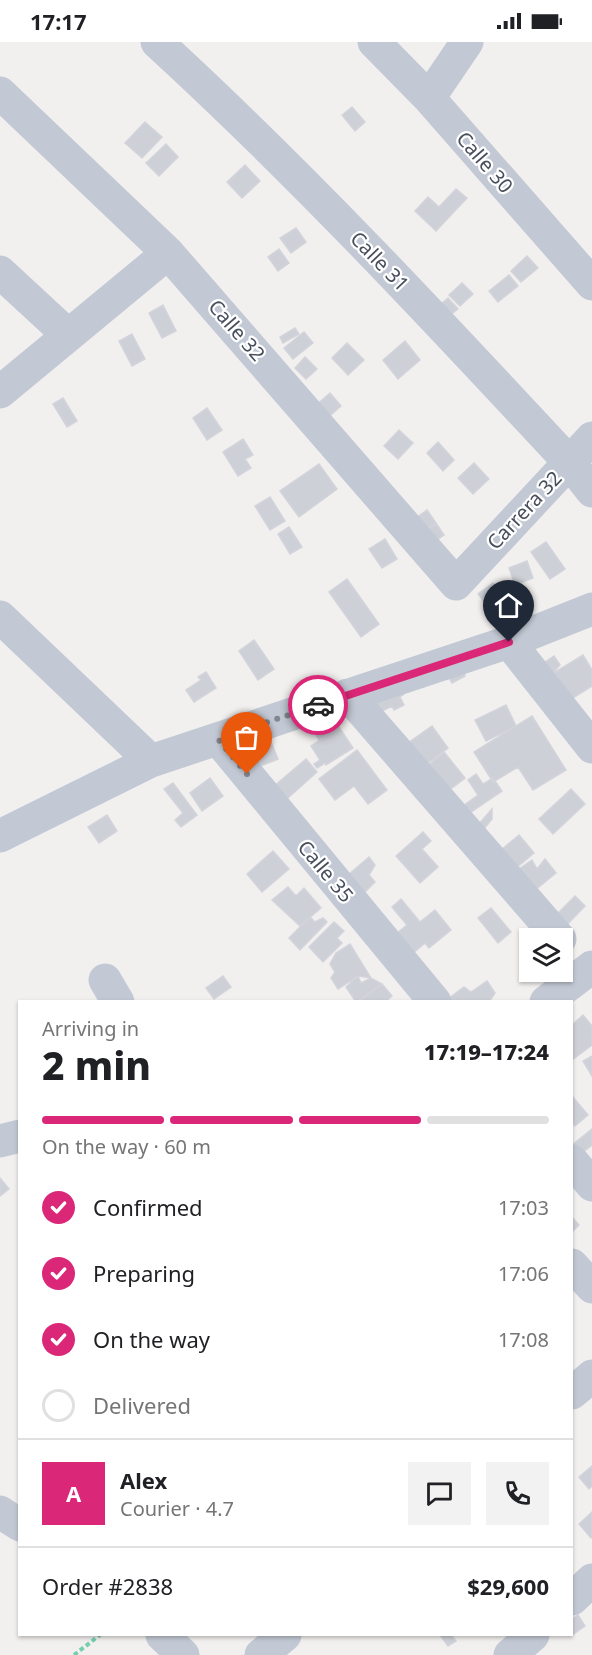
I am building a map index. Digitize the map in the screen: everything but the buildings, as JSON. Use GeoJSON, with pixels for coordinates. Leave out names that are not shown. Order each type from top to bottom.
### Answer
{"type":"FeatureCollection","features":[{"type":"Feature","properties":{"kind":"street","name":"Calle 31"},"geometry":{"type":"LineString","coordinates":[[157,42],[236,115],[380,259],[569,462],[592,491]]}},
{"type":"Feature","properties":{"kind":"street","name":"Calle 30"},"geometry":{"type":"LineString","coordinates":[[374,42],[429,98],[592,285]]}},
{"type":"Feature","properties":{"kind":"street"},"geometry":{"type":"LineString","coordinates":[[429,98],[467,42]]}},
{"type":"Feature","properties":{"kind":"street","name":"Calle 32"},"geometry":{"type":"LineString","coordinates":[[0,93],[168,253],[456,584]]}},
{"type":"Feature","properties":{"kind":"street"},"geometry":{"type":"LineString","coordinates":[[0,392],[67,334],[168,253]]}},
{"type":"Feature","properties":{"kind":"street"},"geometry":{"type":"LineString","coordinates":[[0,272],[67,334]]}},
{"type":"Feature","properties":{"kind":"street","name":"Carrera 32"},"geometry":{"type":"LineString","coordinates":[[456,584],[592,438]]}},
{"type":"Feature","properties":{"kind":"street"},"geometry":{"type":"LineString","coordinates":[[0,836],[151,761],[509,642],[592,609]]}},
{"type":"Feature","properties":{"kind":"street"},"geometry":{"type":"LineString","coordinates":[[0,617],[151,761]]}},
{"type":"Feature","properties":{"kind":"street"},"geometry":{"type":"LineString","coordinates":[[509,642],[592,747]]}},
{"type":"Feature","properties":{"kind":"street"},"geometry":{"type":"LineString","coordinates":[[348,695],[551,928]]}},
{"type":"Feature","properties":{"kind":"street","name":"Calle 35"},"geometry":{"type":"LineString","coordinates":[[218,739],[433,1000]]}},
{"type":"Feature","properties":{"kind":"street"},"geometry":{"type":"LineString","coordinates":[[549,1000],[590,971],[573,953]]}},
{"type":"Feature","properties":{"kind":"street"},"geometry":{"type":"LineString","coordinates":[[0,1141],[18,1136]]}},
{"type":"Feature","properties":{"kind":"street"},"geometry":{"type":"LineString","coordinates":[[573,1162],[592,1185]]}},
{"type":"Feature","properties":{"kind":"street"},"geometry":{"type":"LineString","coordinates":[[573,1266],[592,1287]]}},
{"type":"Feature","properties":{"kind":"street"},"geometry":{"type":"LineString","coordinates":[[0,1512],[18,1524]]}},
{"type":"Feature","properties":{"kind":"street"},"geometry":{"type":"LineString","coordinates":[[573,1598],[592,1580]]}},
{"type":"Feature","properties":{"kind":"street"},"geometry":{"type":"LineString","coordinates":[[163,1636],[183,1655]]}},
{"type":"Feature","properties":{"kind":"street"},"geometry":{"type":"LineString","coordinates":[[261,1655],[284,1636]]}},
{"type":"Feature","properties":{"kind":"path"},"geometry":{"type":"LineString","coordinates":[[74,1655],[99,1636]]}},
{"type":"Feature","properties":{"kind":"way so far"},"geometry":{"type":"LineString","coordinates":[[247,774],[218,739],[318,705]]}},
{"type":"Feature","properties":{"kind":"route"},"geometry":{"type":"LineString","coordinates":[[318,705],[509,642]]}}]}
